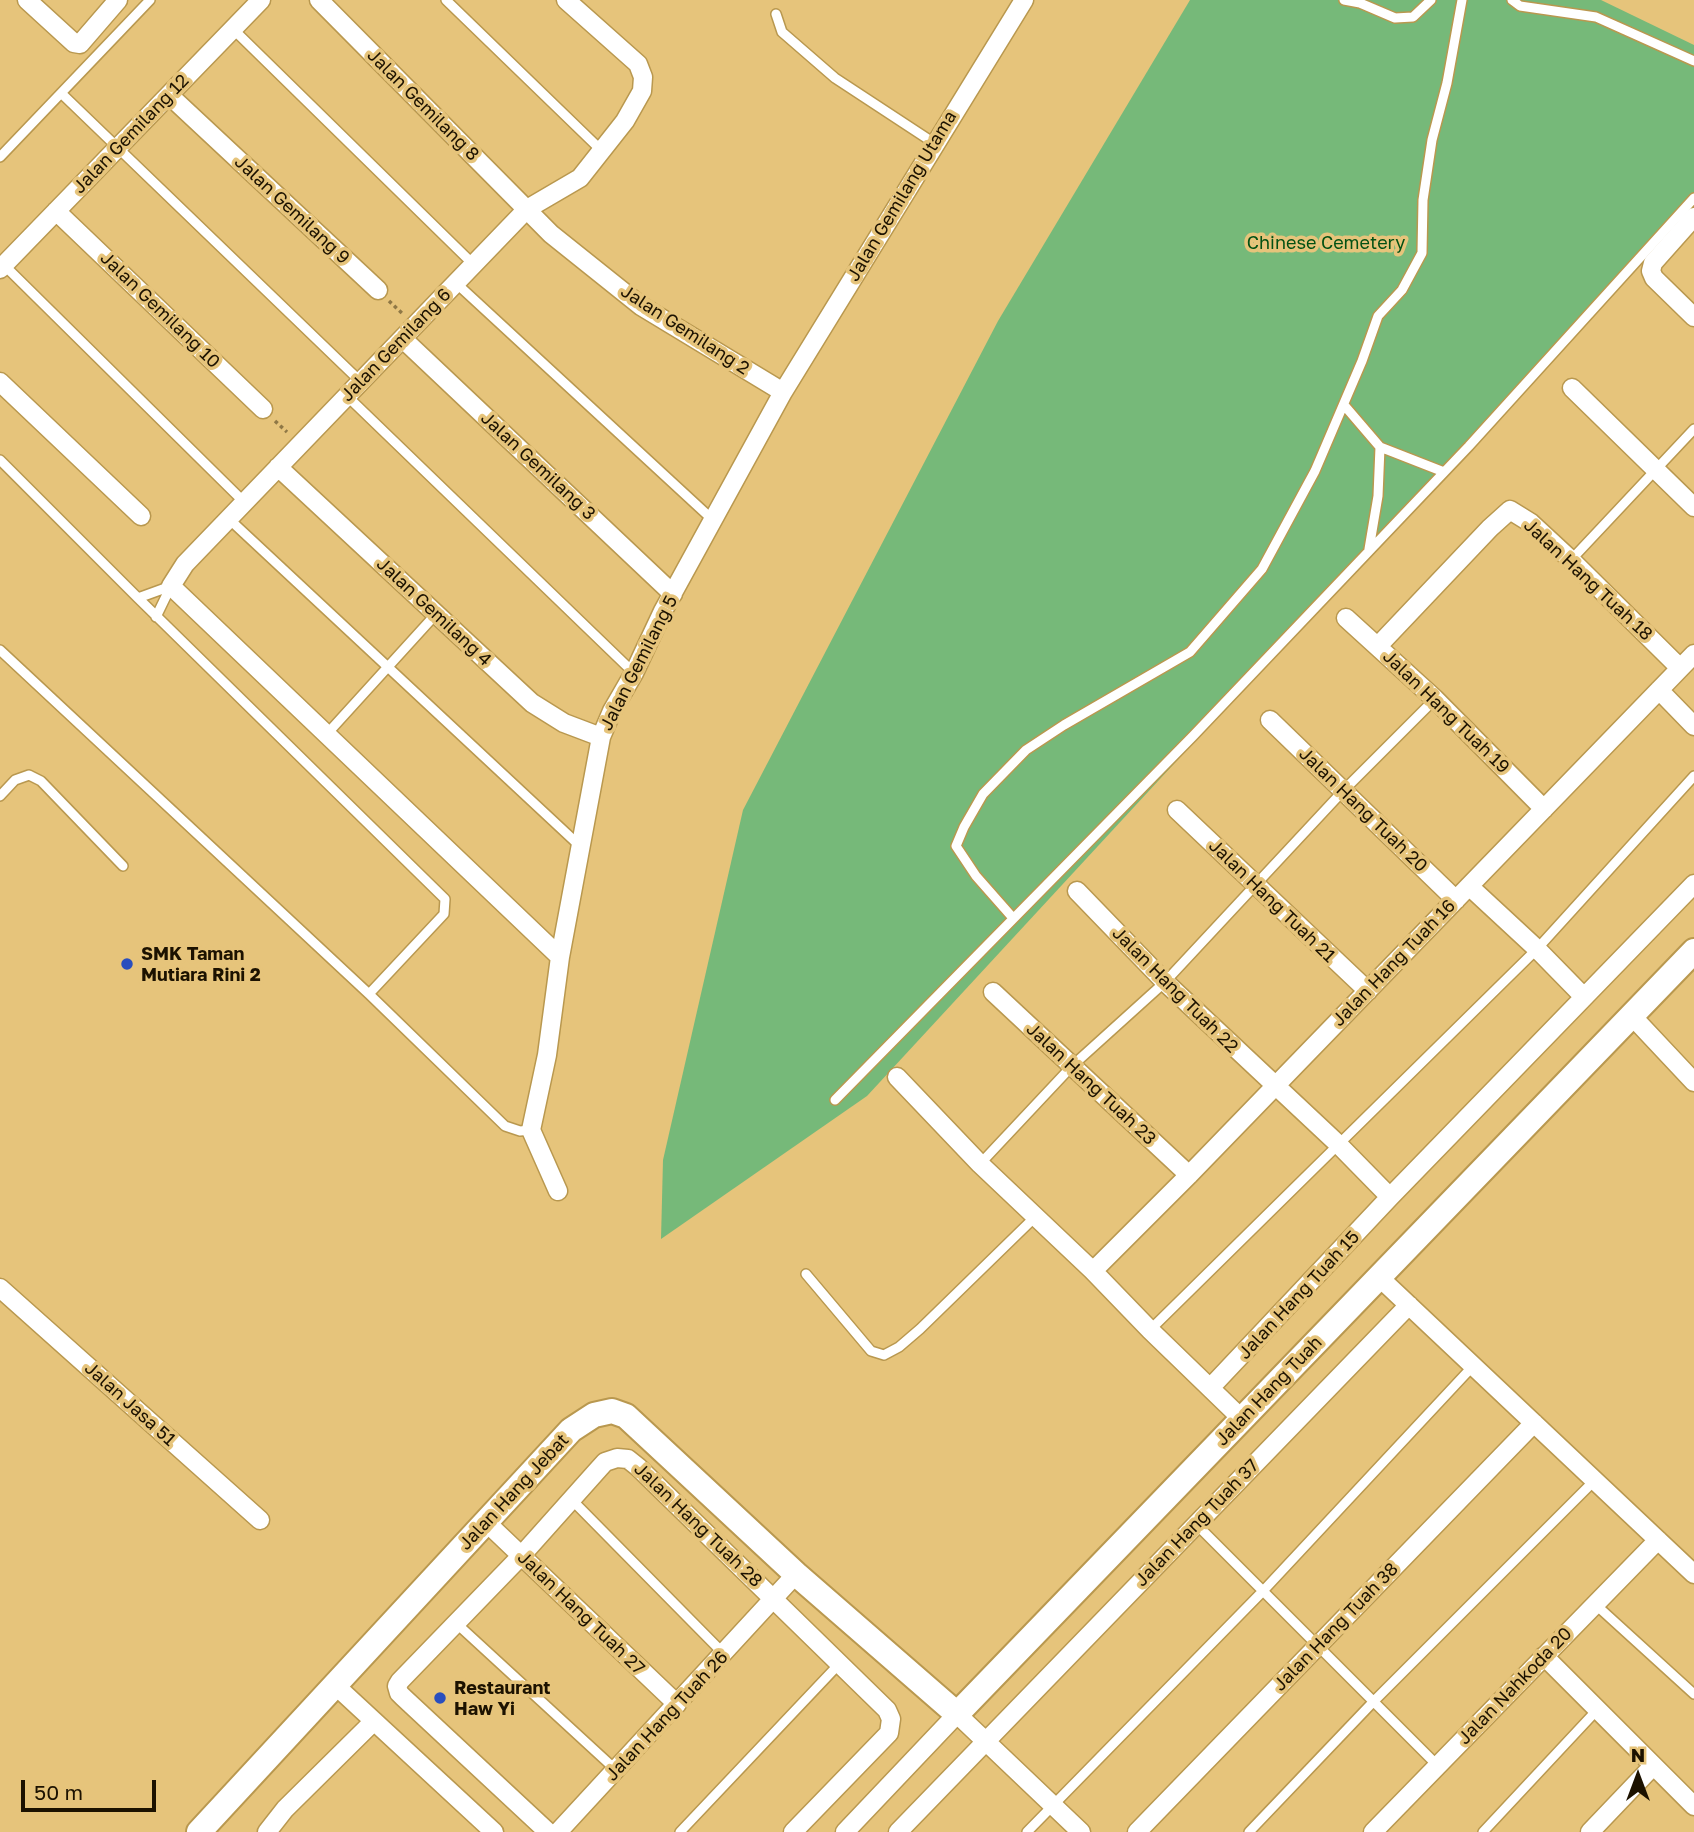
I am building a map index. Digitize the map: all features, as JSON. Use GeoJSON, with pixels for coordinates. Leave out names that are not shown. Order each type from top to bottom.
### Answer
{"type":"FeatureCollection","features":[{"type":"Feature","properties":{"kind":"street"},"geometry":{"type":"LineString","coordinates":[[27,0],[74,43],[80,44],[118,0]]}},
{"type":"Feature","properties":{"kind":"street","name":"Jalan Gemilang 12"},"geometry":{"type":"LineString","coordinates":[[2,267],[261,0]]}},
{"type":"Feature","properties":{"kind":"street","name":"Jalan Gemilang 8"},"geometry":{"type":"LineString","coordinates":[[319,0],[527,209]]}},
{"type":"Feature","properties":{"kind":"street","name":"Jalan Gemilang 6"},"geometry":{"type":"LineString","coordinates":[[171,586],[185,564],[527,209],[580,178],[625,121],[642,91],[643,77],[639,64],[566,0]]}},
{"type":"Feature","properties":{"kind":"street","name":"Jalan Gemilang Utama"},"geometry":{"type":"LineString","coordinates":[[783,392],[1024,0]]}},
{"type":"Feature","properties":{"kind":"street","name":"Jalan Gemilang 9"},"geometry":{"type":"LineString","coordinates":[[169,95],[378,290]]}},
{"type":"Feature","properties":{"kind":"street","name":"Jalan Gemilang 2"},"geometry":{"type":"LineString","coordinates":[[527,209],[551,234],[641,306],[783,392]]}},
{"type":"Feature","properties":{"kind":"street","name":"Jalan Gemilang 10"},"geometry":{"type":"LineString","coordinates":[[56,211],[263,409]]}},
{"type":"Feature","properties":{"kind":"street"},"geometry":{"type":"LineString","coordinates":[[1694,217],[1653,263],[1651,271],[1654,278],[1694,317]]}},
{"type":"Feature","properties":{"kind":"street","name":"Jalan Gemilang 3"},"geometry":{"type":"LineString","coordinates":[[402,339],[673,594]]}},
{"type":"Feature","properties":{"kind":"street"},"geometry":{"type":"LineString","coordinates":[[0,382],[141,516]]}},
{"type":"Feature","properties":{"kind":"street"},"geometry":{"type":"LineString","coordinates":[[1572,388],[1694,507]]}},
{"type":"Feature","properties":{"kind":"street","name":"Jalan Gemilang 5"},"geometry":{"type":"LineString","coordinates":[[531,1130],[547,1055],[560,957],[601,737],[673,594],[783,392]]}},
{"type":"Feature","properties":{"kind":"street","name":"Jalan Gemilang 4"},"geometry":{"type":"LineString","coordinates":[[278,467],[532,703],[564,723],[601,737]]}},
{"type":"Feature","properties":{"kind":"street","name":"Jalan Hang Tuah 18"},"geometry":{"type":"LineString","coordinates":[[1378,646],[1510,510],[1531,523],[1571,560],[1680,668]]}},
{"type":"Feature","properties":{"kind":"street"},"geometry":{"type":"LineString","coordinates":[[171,586],[560,957]]}},
{"type":"Feature","properties":{"kind":"street","name":"Jalan Hang Tuah 19"},"geometry":{"type":"LineString","coordinates":[[1346,618],[1435,699],[1544,809]]}},
{"type":"Feature","properties":{"kind":"street","name":"Jalan Hang Tuah 16"},"geometry":{"type":"LineString","coordinates":[[1093,1270],[1275,1087],[1694,654]]}},
{"type":"Feature","properties":{"kind":"street"},"geometry":{"type":"LineString","coordinates":[[1659,691],[1694,726]]}},
{"type":"Feature","properties":{"kind":"street","name":"Jalan Hang Tuah 20"},"geometry":{"type":"LineString","coordinates":[[1270,720],[1455,900]]}},
{"type":"Feature","properties":{"kind":"street","name":"Jalan Hang Tuah 21"},"geometry":{"type":"LineString","coordinates":[[1177,810],[1368,991]]}},
{"type":"Feature","properties":{"kind":"street","name":"Jalan Hang Tuah 15"},"geometry":{"type":"LineString","coordinates":[[1212,1387],[1390,1197],[1694,884]]}},
{"type":"Feature","properties":{"kind":"street"},"geometry":{"type":"LineString","coordinates":[[1469,886],[1584,997]]}},
{"type":"Feature","properties":{"kind":"street","name":"Jalan Hang Tuah 22"},"geometry":{"type":"LineString","coordinates":[[1077,891],[1164,982],[1338,1144],[1390,1197]]}},
{"type":"Feature","properties":{"kind":"street","name":"Jalan Hang Tuah"},"geometry":{"type":"LineString","coordinates":[[845,1832],[1632,1016],[1688,962]]}},
{"type":"Feature","properties":{"kind":"street","name":"Jalan Hang Tuah 23"},"geometry":{"type":"LineString","coordinates":[[993,992],[1189,1175]]}},
{"type":"Feature","properties":{"kind":"street"},"geometry":{"type":"LineString","coordinates":[[1632,1016],[1694,1082]]}},
{"type":"Feature","properties":{"kind":"street"},"geometry":{"type":"LineString","coordinates":[[897,1077],[980,1164],[1093,1270],[1150,1330],[1212,1387],[1242,1419]]}},
{"type":"Feature","properties":{"kind":"street"},"geometry":{"type":"LineString","coordinates":[[531,1130],[558,1191]]}},
{"type":"Feature","properties":{"kind":"street"},"geometry":{"type":"LineString","coordinates":[[1380,1278],[1694,1574]]}},
{"type":"Feature","properties":{"kind":"street","name":"Jalan Jasa 51"},"geometry":{"type":"LineString","coordinates":[[0,1288],[260,1520]]}},
{"type":"Feature","properties":{"kind":"street","name":"Jalan Hang Tuah 37"},"geometry":{"type":"LineString","coordinates":[[898,1832],[1409,1305]]}},
{"type":"Feature","properties":{"kind":"street","name":"Jalan Hang Jebat"},"geometry":{"type":"LineString","coordinates":[[199,1832],[571,1430],[594,1415],[612,1410],[626,1416],[796,1574],[957,1714]]}},
{"type":"Feature","properties":{"kind":"street","name":"Jalan Hang Tuah 38"},"geometry":{"type":"LineString","coordinates":[[1137,1832],[1534,1423]]}},
{"type":"Feature","properties":{"kind":"street","name":"Jalan Hang Tuah 28"},"geometry":{"type":"LineString","coordinates":[[548,1832],[399,1693],[397,1686],[605,1462],[617,1458],[628,1459],[840,1663],[887,1710],[891,1718],[890,1733],[793,1832]]}},
{"type":"Feature","properties":{"kind":"street","name":"Jalan Hang Tuah 27"},"geometry":{"type":"LineString","coordinates":[[486,1522],[677,1704]]}},
{"type":"Feature","properties":{"kind":"street","name":"Jalan Nahkoda 20"},"geometry":{"type":"LineString","coordinates":[[1373,1832],[1658,1540]]}},
{"type":"Feature","properties":{"kind":"street","name":"Jalan Hang Tuah 26"},"geometry":{"type":"LineString","coordinates":[[558,1832],[775,1600],[796,1574]]}},
{"type":"Feature","properties":{"kind":"street"},"geometry":{"type":"LineString","coordinates":[[1544,1656],[1694,1806]]}},
{"type":"Feature","properties":{"kind":"street"},"geometry":{"type":"LineString","coordinates":[[335,1685],[494,1832]]}},
{"type":"Feature","properties":{"kind":"street"},"geometry":{"type":"LineString","coordinates":[[957,1714],[1081,1832]]}},
{"type":"Feature","properties":{"kind":"street"},"geometry":{"type":"LineString","coordinates":[[267,1832],[285,1809],[374,1721]]}},
{"type":"Feature","properties":{"kind":"street"},"geometry":{"type":"LineString","coordinates":[[1590,1832],[1653,1766]]}},
{"type":"Feature","properties":{"kind":"lane"},"geometry":{"type":"LineString","coordinates":[[0,157],[150,0]]}},
{"type":"Feature","properties":{"kind":"lane"},"geometry":{"type":"LineString","coordinates":[[446,0],[602,151]]}},
{"type":"Feature","properties":{"kind":"lane"},"geometry":{"type":"LineString","coordinates":[[1344,0],[1360,3],[1395,18],[1413,17],[1431,0]]}},
{"type":"Feature","properties":{"kind":"lane"},"geometry":{"type":"LineString","coordinates":[[1013,918],[976,876],[956,846],[983,794],[1026,750],[1190,653],[1262,569],[1315,471],[1378,316],[1402,290],[1422,253],[1425,188],[1432,140],[1447,83],[1462,0]]}},
{"type":"Feature","properties":{"kind":"lane"},"geometry":{"type":"LineString","coordinates":[[1512,0],[1520,6],[1596,17],[1694,61]]}},
{"type":"Feature","properties":{"kind":"lane"},"geometry":{"type":"LineString","coordinates":[[776,14],[782,32],[835,78],[934,143]]}},
{"type":"Feature","properties":{"kind":"lane"},"geometry":{"type":"LineString","coordinates":[[233,29],[474,265]]}},
{"type":"Feature","properties":{"kind":"lane"},"geometry":{"type":"LineString","coordinates":[[61,93],[361,382]]}},
{"type":"Feature","properties":{"kind":"lane"},"geometry":{"type":"LineString","coordinates":[[835,1100],[1193,736],[1444,472],[1694,198]]}},
{"type":"Feature","properties":{"kind":"lane"},"geometry":{"type":"LineString","coordinates":[[2,267],[245,503]]}},
{"type":"Feature","properties":{"kind":"lane"},"geometry":{"type":"LineString","coordinates":[[456,283],[714,521]]}},
{"type":"Feature","properties":{"kind":"lane"},"geometry":{"type":"LineString","coordinates":[[347,396],[634,673]]}},
{"type":"Feature","properties":{"kind":"lane"},"geometry":{"type":"LineString","coordinates":[[1344,405],[1380,447],[1444,472]]}},
{"type":"Feature","properties":{"kind":"lane"},"geometry":{"type":"LineString","coordinates":[[1571,560],[1694,429]]}},
{"type":"Feature","properties":{"kind":"lane"},"geometry":{"type":"LineString","coordinates":[[1369,549],[1378,495],[1380,447]]}},
{"type":"Feature","properties":{"kind":"lane"},"geometry":{"type":"LineString","coordinates":[[0,460],[156,617],[445,899],[444,914],[369,994]]}},
{"type":"Feature","properties":{"kind":"lane"},"geometry":{"type":"LineString","coordinates":[[229,519],[582,847]]}},
{"type":"Feature","properties":{"kind":"lane"},"geometry":{"type":"LineString","coordinates":[[138,598],[171,586]]}},
{"type":"Feature","properties":{"kind":"lane"},"geometry":{"type":"LineString","coordinates":[[156,617],[171,586]]}},
{"type":"Feature","properties":{"kind":"lane"},"geometry":{"type":"LineString","coordinates":[[326,735],[436,614]]}},
{"type":"Feature","properties":{"kind":"lane"},"geometry":{"type":"LineString","coordinates":[[0,650],[369,994],[505,1126],[520,1131],[531,1130]]}},
{"type":"Feature","properties":{"kind":"lane"},"geometry":{"type":"LineString","coordinates":[[980,1164],[1072,1066],[1164,982],[1343,791],[1435,699]]}},
{"type":"Feature","properties":{"kind":"lane"},"geometry":{"type":"LineString","coordinates":[[0,796],[15,780],[29,775],[41,781],[123,866]]}},
{"type":"Feature","properties":{"kind":"lane"},"geometry":{"type":"LineString","coordinates":[[1150,1330],[1537,949],[1694,776]]}},
{"type":"Feature","properties":{"kind":"lane"},"geometry":{"type":"LineString","coordinates":[[806,1274],[872,1351],[884,1355],[899,1347],[920,1329],[1035,1217]]}},
{"type":"Feature","properties":{"kind":"lane"},"geometry":{"type":"LineString","coordinates":[[1027,1832],[1263,1591],[1473,1366]]}},
{"type":"Feature","properties":{"kind":"lane"},"geometry":{"type":"LineString","coordinates":[[1249,1832],[1595,1480]]}},
{"type":"Feature","properties":{"kind":"lane"},"geometry":{"type":"LineString","coordinates":[[571,1499],[724,1654]]}},
{"type":"Feature","properties":{"kind":"lane"},"geometry":{"type":"LineString","coordinates":[[1196,1524],[1437,1765]]}},
{"type":"Feature","properties":{"kind":"lane"},"geometry":{"type":"LineString","coordinates":[[1595,1604],[1694,1695]]}},
{"type":"Feature","properties":{"kind":"lane"},"geometry":{"type":"LineString","coordinates":[[454,1622],[616,1770]]}},
{"type":"Feature","properties":{"kind":"lane"},"geometry":{"type":"LineString","coordinates":[[680,1832],[840,1663]]}},
{"type":"Feature","properties":{"kind":"lane"},"geometry":{"type":"LineString","coordinates":[[1483,1832],[1597,1710]]}},
{"type":"Feature","properties":{"kind":"path"},"geometry":{"type":"LineString","coordinates":[[378,290],[415,325]]}},
{"type":"Feature","properties":{"kind":"path"},"geometry":{"type":"LineString","coordinates":[[263,409],[300,445]]}},
{"type":"Feature","properties":{"kind":"green space","name":"Chinese Cemetery"},"geometry":{"type":"Polygon","coordinates":[[[1190,0],[1601,0],[1694,45],[1694,201],[867,1096],[661,1239],[663,1160],[743,810],[998,321],[1190,0]]]}},
{"type":"Feature","properties":{"kind":"place","name":"SMK Taman Mutiara Rini 2"},"geometry":{"type":"Point","coordinates":[127,964]}},
{"type":"Feature","properties":{"kind":"place","name":"Restaurant Haw Yi"},"geometry":{"type":"Point","coordinates":[440,1698]}}]}
